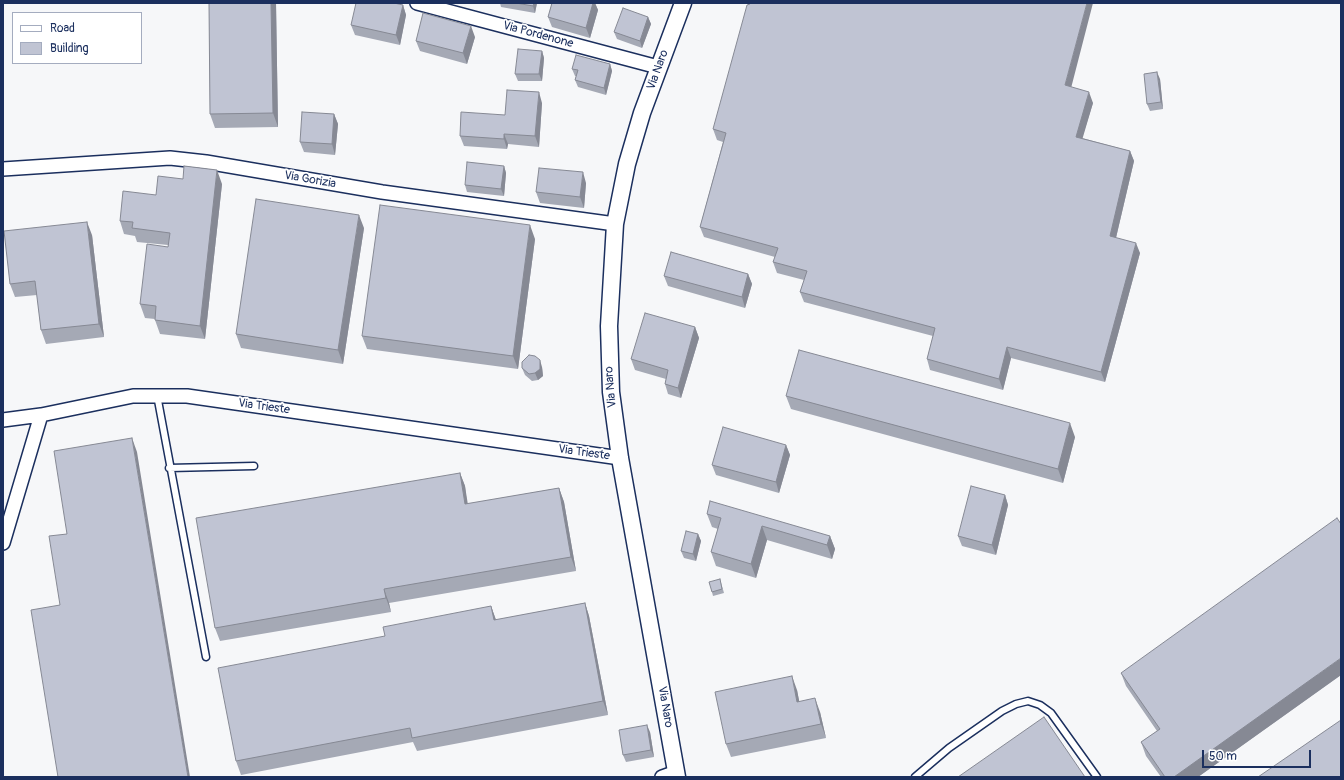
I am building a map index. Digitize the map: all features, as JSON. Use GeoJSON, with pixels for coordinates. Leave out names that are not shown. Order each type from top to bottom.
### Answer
{"type":"FeatureCollection","features":[{"type":"Feature","properties":{"kind":"street","name":"Via Pordenone"},"geometry":{"type":"LineString","coordinates":[[417,3],[658,67]]}},
{"type":"Feature","properties":{"kind":"street","name":"Via Naro"},"geometry":{"type":"LineString","coordinates":[[672,775],[620,458],[611,392],[609,350],[610,302],[615,224],[631,148],[658,67],[683,3]]}},
{"type":"Feature","properties":{"kind":"street","name":"Via Gorizia"},"geometry":{"type":"LineString","coordinates":[[3,169],[170,158],[206,162],[382,192],[615,224]]}},
{"type":"Feature","properties":{"kind":"street","name":"Via Trieste"},"geometry":{"type":"LineString","coordinates":[[3,420],[41,415],[133,396],[187,396],[620,458]]}},
{"type":"Feature","properties":{"kind":"street"},"geometry":{"type":"LineString","coordinates":[[3,544],[41,415]]}},
{"type":"Feature","properties":{"kind":"lane"},"geometry":{"type":"LineString","coordinates":[[157,395],[169,468],[206,657]]}},
{"type":"Feature","properties":{"kind":"lane"},"geometry":{"type":"LineString","coordinates":[[169,468],[254,466]]}},
{"type":"Feature","properties":{"kind":"lane"},"geometry":{"type":"LineString","coordinates":[[915,777],[948,748],[1002,711],[1016,704],[1028,701],[1040,705],[1051,713],[1097,777]]}},
{"type":"Feature","properties":{"kind":"building"},"geometry":{"type":"Polygon","coordinates":[[[209,3],[271,3],[273,113],[210,114],[209,3]]]}},
{"type":"Feature","properties":{"kind":"building"},"geometry":{"type":"Polygon","coordinates":[[[356,3],[394,3],[403,5],[396,35],[351,25],[356,3]]]}},
{"type":"Feature","properties":{"kind":"building"},"geometry":{"type":"Polygon","coordinates":[[[516,3],[534,3],[533,6],[516,3]]]}},
{"type":"Feature","properties":{"kind":"building"},"geometry":{"type":"Polygon","coordinates":[[[552,3],[593,3],[586,28],[548,17],[552,3]]]}},
{"type":"Feature","properties":{"kind":"building"},"geometry":{"type":"Polygon","coordinates":[[[751,3],[1087,3],[1065,85],[1089,92],[1076,137],[1130,151],[1110,236],[1136,243],[1101,372],[1007,347],[999,379],[927,359],[935,328],[800,292],[807,271],[773,262],[778,248],[700,227],[726,133],[713,129],[747,5],[751,3]]]}},
{"type":"Feature","properties":{"kind":"building"},"geometry":{"type":"Polygon","coordinates":[[[623,8],[648,17],[640,41],[614,32],[623,8]]]}},
{"type":"Feature","properties":{"kind":"building"},"geometry":{"type":"Polygon","coordinates":[[[423,13],[471,26],[463,53],[416,41],[423,13]]]}},
{"type":"Feature","properties":{"kind":"building"},"geometry":{"type":"Polygon","coordinates":[[[518,49],[542,51],[539,74],[515,74],[518,49]]]}},
{"type":"Feature","properties":{"kind":"building"},"geometry":{"type":"Polygon","coordinates":[[[576,55],[610,64],[604,88],[575,80],[578,70],[572,69],[576,55]]]}},
{"type":"Feature","properties":{"kind":"building"},"geometry":{"type":"Polygon","coordinates":[[[1157,72],[1161,102],[1147,104],[1144,74],[1157,72]]]}},
{"type":"Feature","properties":{"kind":"building"},"geometry":{"type":"Polygon","coordinates":[[[507,90],[539,92],[535,136],[504,134],[504,139],[460,136],[461,112],[505,115],[507,90]]]}},
{"type":"Feature","properties":{"kind":"building"},"geometry":{"type":"Polygon","coordinates":[[[302,112],[334,114],[332,144],[300,142],[302,112]]]}},
{"type":"Feature","properties":{"kind":"building"},"geometry":{"type":"Polygon","coordinates":[[[467,162],[504,166],[501,189],[465,185],[467,162]]]}},
{"type":"Feature","properties":{"kind":"building"},"geometry":{"type":"Polygon","coordinates":[[[184,166],[217,170],[200,326],[155,320],[156,306],[140,304],[147,244],[168,247],[170,233],[132,228],[133,222],[120,221],[123,191],[156,195],[158,176],[183,179],[184,166]]]}},
{"type":"Feature","properties":{"kind":"building"},"geometry":{"type":"Polygon","coordinates":[[[539,168],[583,172],[580,197],[536,192],[539,168]]]}},
{"type":"Feature","properties":{"kind":"building"},"geometry":{"type":"Polygon","coordinates":[[[256,199],[359,215],[338,350],[236,334],[256,199]]]}},
{"type":"Feature","properties":{"kind":"building"},"geometry":{"type":"Polygon","coordinates":[[[380,205],[530,225],[513,356],[362,336],[380,205]]]}},
{"type":"Feature","properties":{"kind":"building"},"geometry":{"type":"Polygon","coordinates":[[[87,222],[99,324],[41,330],[35,281],[10,284],[4,231],[87,222]]]}},
{"type":"Feature","properties":{"kind":"building"},"geometry":{"type":"Polygon","coordinates":[[[671,252],[748,274],[742,297],[664,276],[671,252]]]}},
{"type":"Feature","properties":{"kind":"building"},"geometry":{"type":"Polygon","coordinates":[[[645,313],[695,327],[678,388],[665,384],[668,370],[631,359],[645,313]]]}},
{"type":"Feature","properties":{"kind":"building"},"geometry":{"type":"Polygon","coordinates":[[[799,350],[1070,423],[1058,469],[786,396],[799,350]]]}},
{"type":"Feature","properties":{"kind":"building"},"geometry":{"type":"Polygon","coordinates":[[[529,355],[535,356],[540,360],[540,369],[535,373],[529,374],[522,368],[522,362],[529,355]]]}},
{"type":"Feature","properties":{"kind":"building"},"geometry":{"type":"Polygon","coordinates":[[[723,427],[786,445],[776,482],[712,465],[723,427]]]}},
{"type":"Feature","properties":{"kind":"building"},"geometry":{"type":"Polygon","coordinates":[[[132,438],[188,777],[58,777],[31,610],[60,605],[49,536],[67,534],[54,451],[132,438]]]}},
{"type":"Feature","properties":{"kind":"building"},"geometry":{"type":"Polygon","coordinates":[[[460,473],[465,504],[559,488],[571,557],[384,589],[386,598],[215,628],[196,518],[460,473]]]}},
{"type":"Feature","properties":{"kind":"building"},"geometry":{"type":"Polygon","coordinates":[[[971,486],[1005,495],[992,545],[958,536],[971,486]]]}},
{"type":"Feature","properties":{"kind":"building"},"geometry":{"type":"Polygon","coordinates":[[[710,501],[830,536],[827,545],[762,526],[751,564],[711,552],[721,518],[707,514],[710,501]]]}},
{"type":"Feature","properties":{"kind":"building"},"geometry":{"type":"Polygon","coordinates":[[[1337,518],[1341,524],[1341,658],[1174,777],[1165,777],[1141,742],[1160,729],[1121,673],[1337,518]]]}},
{"type":"Feature","properties":{"kind":"building"},"geometry":{"type":"Polygon","coordinates":[[[686,531],[698,534],[693,554],[681,551],[686,531]]]}},
{"type":"Feature","properties":{"kind":"building"},"geometry":{"type":"Polygon","coordinates":[[[720,579],[722,589],[712,592],[709,582],[720,579]]]}},
{"type":"Feature","properties":{"kind":"building"},"geometry":{"type":"Polygon","coordinates":[[[585,603],[603,701],[412,738],[410,728],[236,761],[218,668],[385,636],[383,627],[491,606],[494,620],[585,603]]]}},
{"type":"Feature","properties":{"kind":"building"},"geometry":{"type":"Polygon","coordinates":[[[792,676],[797,702],[815,698],[821,724],[726,744],[715,692],[792,676]]]}},
{"type":"Feature","properties":{"kind":"building"},"geometry":{"type":"Polygon","coordinates":[[[1044,717],[1085,777],[958,777],[1044,717]]]}},
{"type":"Feature","properties":{"kind":"building"},"geometry":{"type":"Polygon","coordinates":[[[1341,720],[1341,777],[1258,777],[1341,720]]]}},
{"type":"Feature","properties":{"kind":"building"},"geometry":{"type":"Polygon","coordinates":[[[647,725],[651,750],[623,755],[619,730],[647,725]]]}}]}
